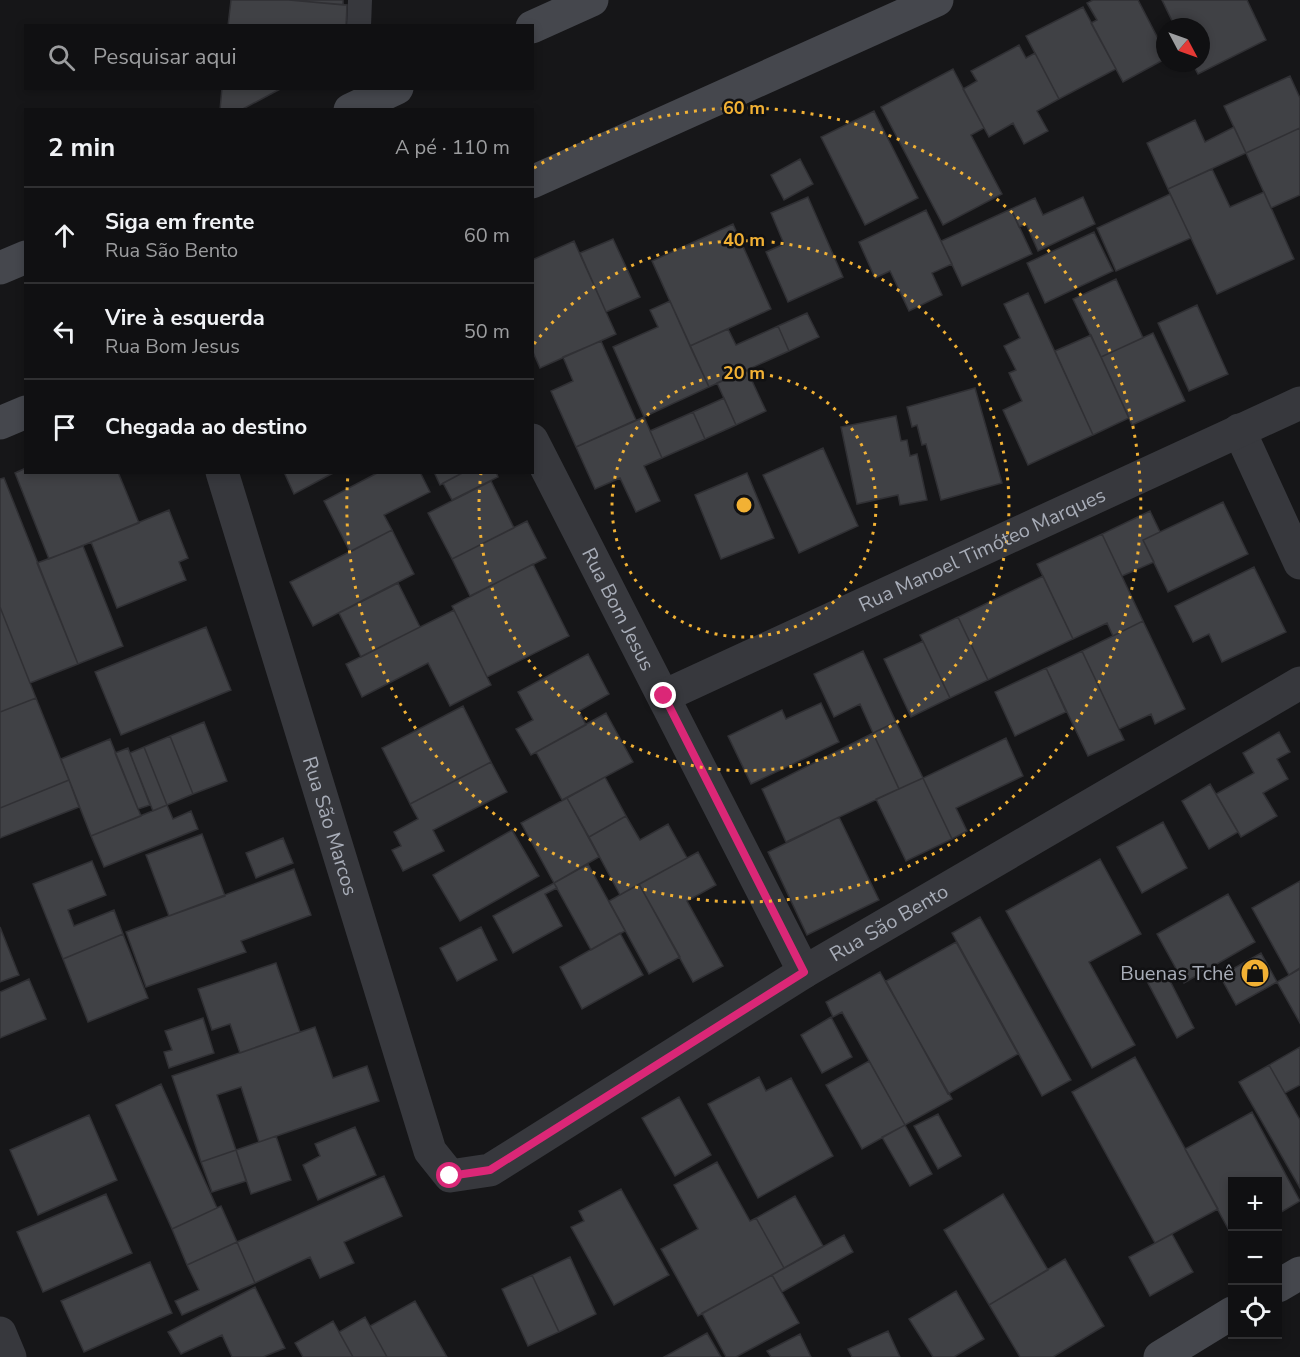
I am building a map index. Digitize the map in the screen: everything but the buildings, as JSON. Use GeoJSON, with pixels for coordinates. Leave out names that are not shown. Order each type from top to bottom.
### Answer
{"type":"FeatureCollection","features":[{"type":"Feature","properties":{"kind":"street"},"geometry":{"type":"LineString","coordinates":[[534,26],[592,0]]}},
{"type":"Feature","properties":{"kind":"street"},"geometry":{"type":"LineString","coordinates":[[534,181],[937,0]]}},
{"type":"Feature","properties":{"kind":"street"},"geometry":{"type":"LineString","coordinates":[[362,102],[392,90]]}},
{"type":"Feature","properties":{"kind":"street"},"geometry":{"type":"LineString","coordinates":[[0,268],[24,258]]}},
{"type":"Feature","properties":{"kind":"street","name":"Rua Manoel Timóteo Marques"},"geometry":{"type":"LineString","coordinates":[[664,696],[1300,403]]}},
{"type":"Feature","properties":{"kind":"street"},"geometry":{"type":"LineString","coordinates":[[0,423],[24,413]]}},
{"type":"Feature","properties":{"kind":"street"},"geometry":{"type":"LineString","coordinates":[[1239,430],[1300,563]]}},
{"type":"Feature","properties":{"kind":"street","name":"Rua Bom Jesus"},"geometry":{"type":"LineString","coordinates":[[534,444],[804,972]]}},
{"type":"Feature","properties":{"kind":"street","name":"Rua São Marcos"},"geometry":{"type":"LineString","coordinates":[[223,474],[430,1151],[450,1176]]}},
{"type":"Feature","properties":{"kind":"street","name":"Rua São Bento"},"geometry":{"type":"LineString","coordinates":[[450,1176],[490,1170],[804,972],[1300,683]]}},
{"type":"Feature","properties":{"kind":"street"},"geometry":{"type":"LineString","coordinates":[[1280,1285],[1300,1273]]}},
{"type":"Feature","properties":{"kind":"street"},"geometry":{"type":"LineString","coordinates":[[1160,1357],[1228,1316]]}},
{"type":"Feature","properties":{"kind":"street"},"geometry":{"type":"LineString","coordinates":[[0,1333],[10,1357]]}},
{"type":"Feature","properties":{"kind":"lane"},"geometry":{"type":"LineString","coordinates":[[359,24],[360,0]]}},
{"type":"Feature","properties":{"kind":"place","name":"Buenas Tchê"},"geometry":{"type":"Point","coordinates":[1255,973]}},
{"type":"Feature","properties":{"kind":"route"},"geometry":{"type":"LineString","coordinates":[[450,1176],[490,1170],[804,972],[664,696]]}}]}
